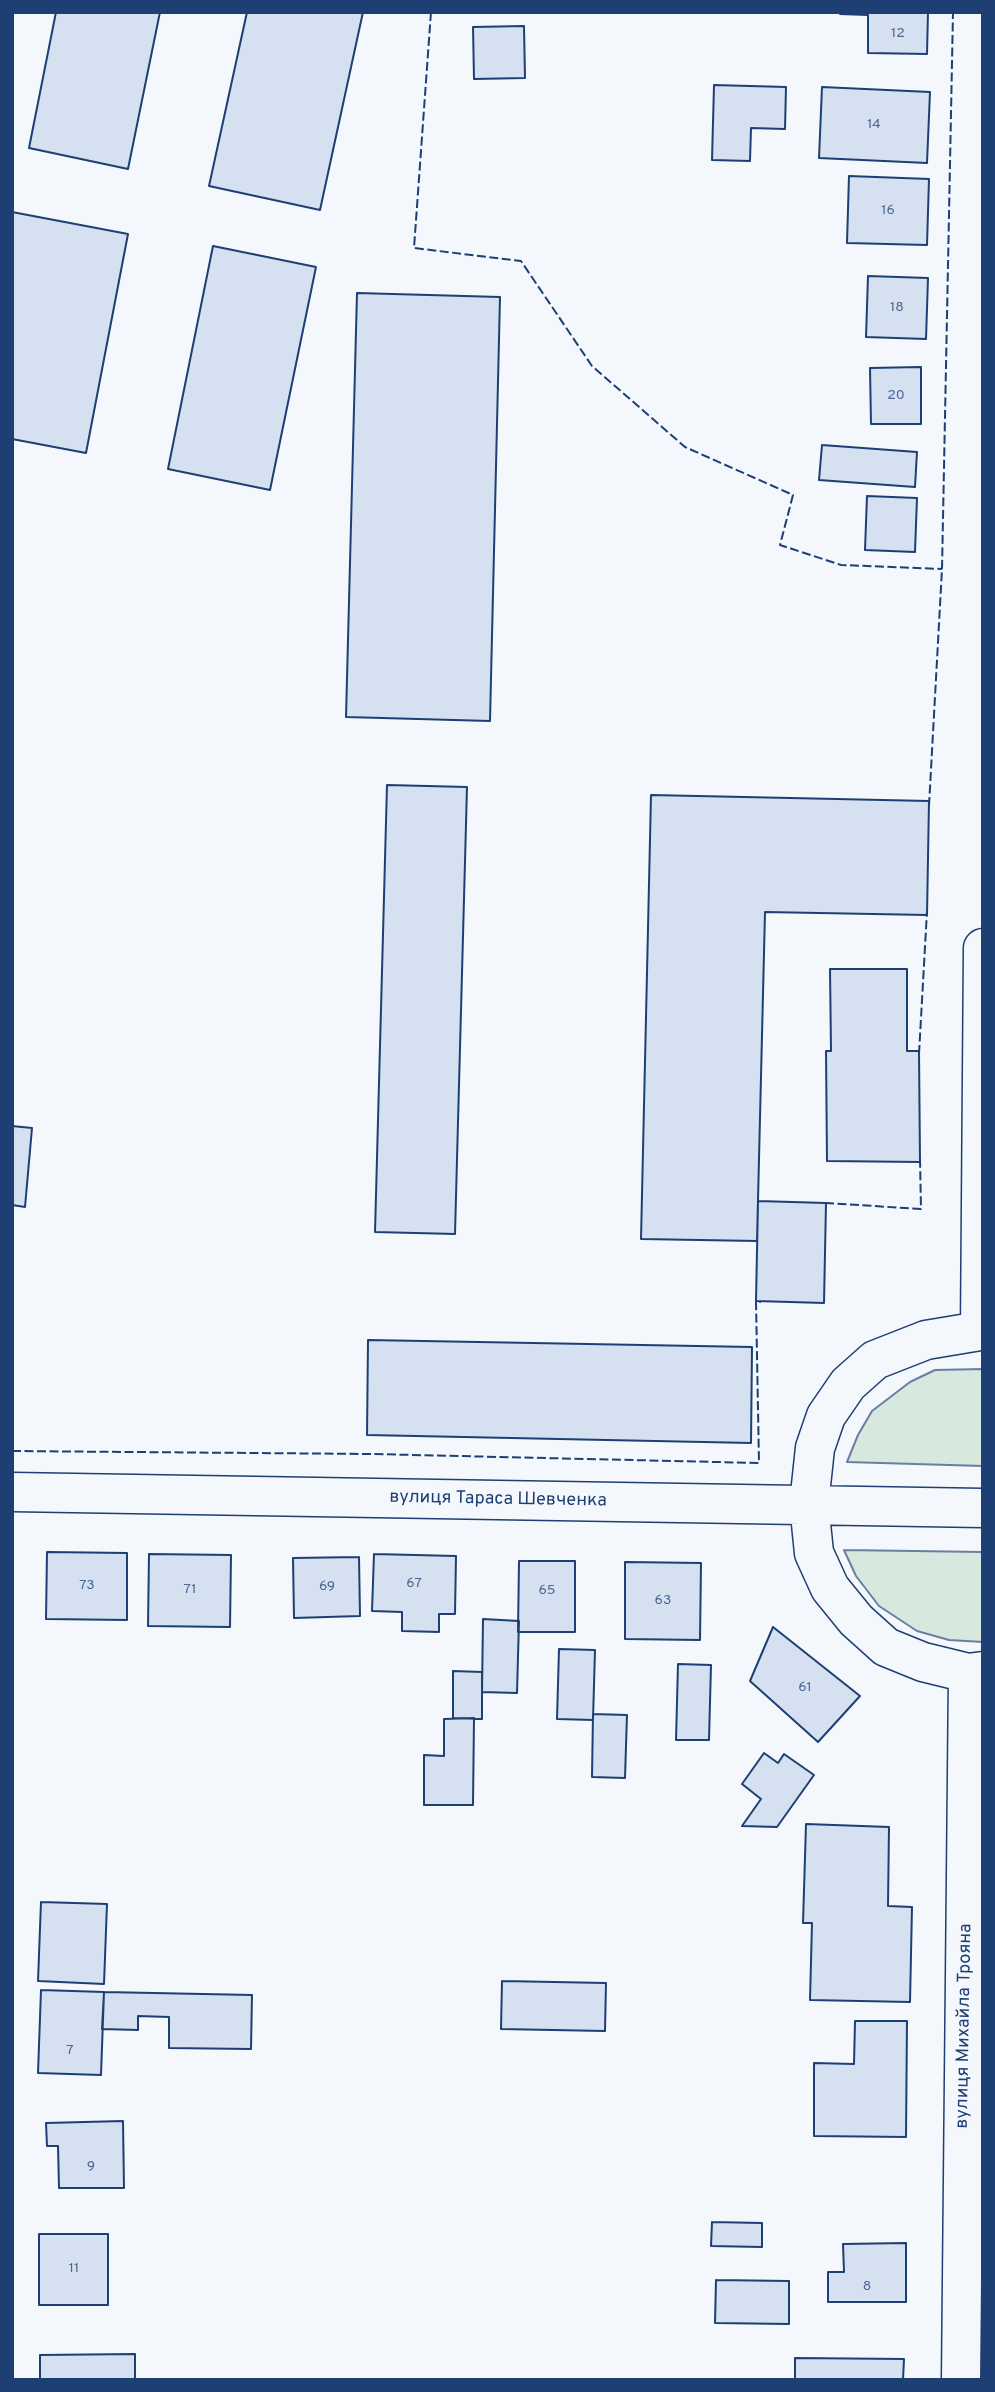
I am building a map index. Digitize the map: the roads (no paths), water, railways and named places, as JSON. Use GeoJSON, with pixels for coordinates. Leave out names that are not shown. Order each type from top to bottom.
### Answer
{"type":"FeatureCollection","features":[{"type":"Feature","properties":{"kind":"street"},"geometry":{"type":"LineString","coordinates":[[981,1332],[983,947]]}},
{"type":"Feature","properties":{"kind":"street","name":"вулиця Михайла Трояна"},"geometry":{"type":"LineString","coordinates":[[961,2380],[975,1672],[923,1662],[886,1647],[856,1620],[830,1588],[814,1553],[809,1504],[815,1448],[826,1416],[848,1384],[875,1360],[926,1340],[981,1332]]}},
{"type":"Feature","properties":{"kind":"street","name":"вулиця Тараса Шевченка"},"geometry":{"type":"LineString","coordinates":[[12,1492],[983,1508]]}}]}
